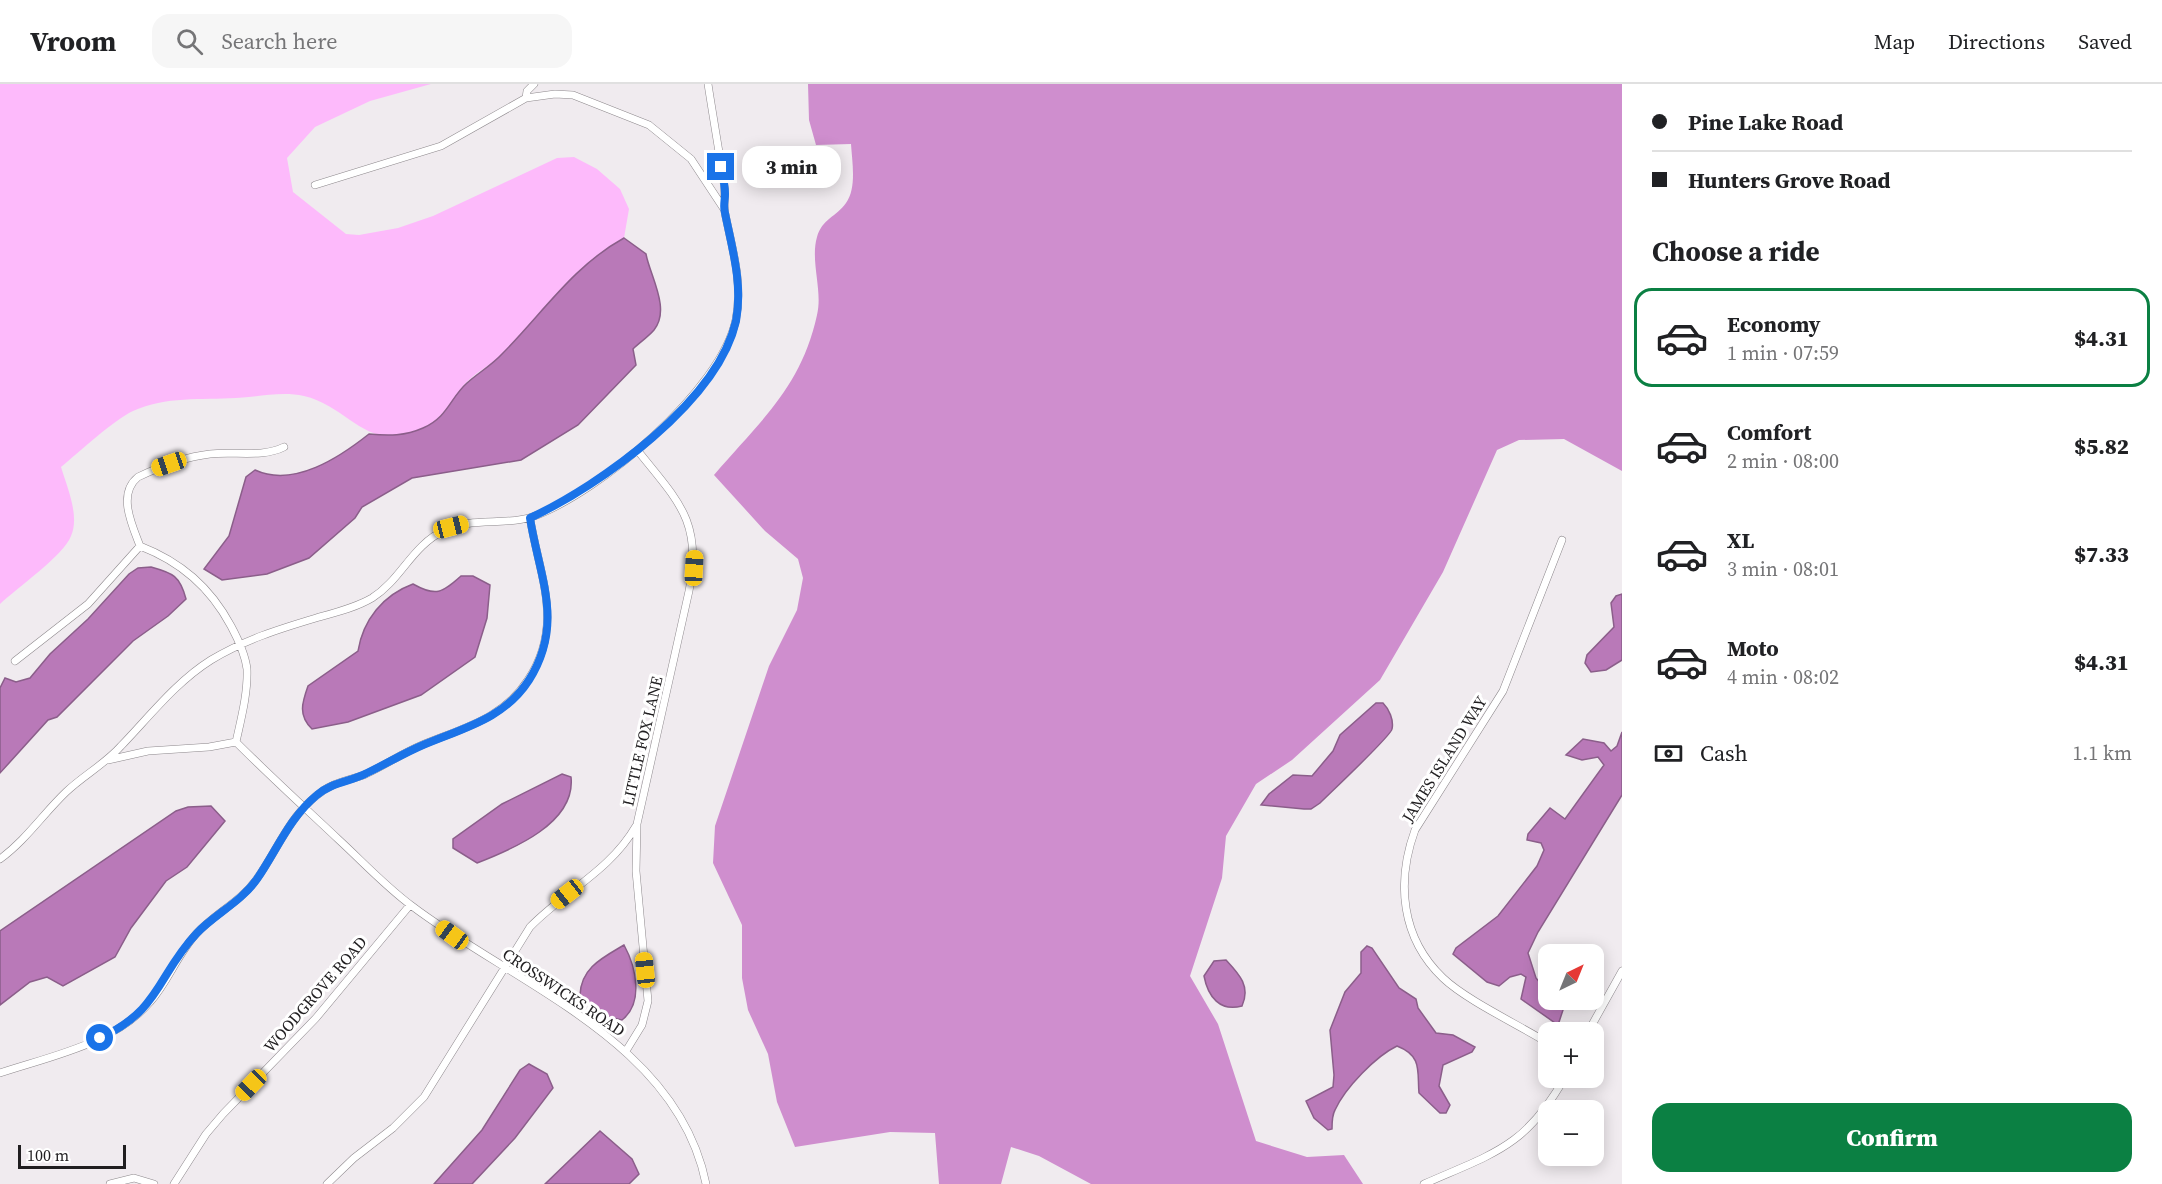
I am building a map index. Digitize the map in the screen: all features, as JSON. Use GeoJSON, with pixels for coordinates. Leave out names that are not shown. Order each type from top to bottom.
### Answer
{"type":"FeatureCollection","features":[{"type":"Feature","properties":{"kind":"street"},"geometry":{"type":"LineString","coordinates":[[526,98],[527,91],[534,84]]}},
{"type":"Feature","properties":{"kind":"street"},"geometry":{"type":"LineString","coordinates":[[0,859],[25,839],[73,786],[108,760],[186,679],[210,660],[240,644],[349,608],[372,598],[391,583],[418,548],[451,527],[530,518],[578,492],[638,451],[706,380],[726,349],[735,322],[739,290],[724,210],[724,186],[708,84]]}},
{"type":"Feature","properties":{"kind":"street"},"geometry":{"type":"LineString","coordinates":[[315,185],[441,146],[526,98],[555,94],[573,95],[649,125],[691,159],[724,210]]}},
{"type":"Feature","properties":{"kind":"street"},"geometry":{"type":"LineString","coordinates":[[108,760],[148,751],[209,747],[236,742],[247,669],[240,644],[220,607],[201,584],[168,559],[140,546],[128,509],[128,496],[133,482],[138,477],[182,459],[211,453],[267,452],[284,447]]}},
{"type":"Feature","properties":{"kind":"street","name":"LITTLE FOX LANE"},"geometry":{"type":"LineString","coordinates":[[626,1052],[642,1025],[648,1001],[636,871],[637,824],[667,695],[694,555],[692,532],[681,506],[638,451]]}},
{"type":"Feature","properties":{"kind":"street"},"geometry":{"type":"LineString","coordinates":[[0,1072],[89,1044],[133,1019],[150,1003],[197,933],[255,881],[285,830],[304,807],[334,784],[366,774],[422,745],[486,720],[502,710],[517,695],[530,678],[542,651],[548,616],[547,588],[530,518]]}},
{"type":"Feature","properties":{"kind":"street","name":"JAMES ISLAND WAY"},"geometry":{"type":"LineString","coordinates":[[1538,1037],[1443,978],[1420,948],[1412,932],[1403,900],[1403,880],[1408,848],[1415,830],[1503,691],[1514,669],[1562,540]]}},
{"type":"Feature","properties":{"kind":"street"},"geometry":{"type":"LineString","coordinates":[[15,661],[88,604],[140,546]]}},
{"type":"Feature","properties":{"kind":"street","name":"CROSSWICKS ROAD"},"geometry":{"type":"LineString","coordinates":[[236,742],[410,905],[466,946],[504,966],[555,999],[626,1052],[654,1079],[684,1121],[696,1146],[706,1184]]}},
{"type":"Feature","properties":{"kind":"street"},"geometry":{"type":"LineString","coordinates":[[327,1184],[354,1158],[393,1128],[424,1097],[530,927],[545,911],[608,864],[637,824]]}},
{"type":"Feature","properties":{"kind":"street","name":"WOODGROVE ROAD"},"geometry":{"type":"LineString","coordinates":[[174,1184],[206,1134],[316,1018],[410,905]]}},
{"type":"Feature","properties":{"kind":"street"},"geometry":{"type":"LineString","coordinates":[[1594,1022],[1622,971]]}},
{"type":"Feature","properties":{"kind":"street"},"geometry":{"type":"LineString","coordinates":[[1424,1184],[1494,1153],[1518,1138],[1539,1118],[1558,1088]]}},
{"type":"Feature","properties":{"kind":"street"},"geometry":{"type":"LineString","coordinates":[[110,1184],[134,1178],[154,1184]]}},
{"type":"Feature","properties":{"kind":"shaded area"},"geometry":{"type":"Polygon","coordinates":[[[0,84],[431,84],[370,101],[315,127],[287,158],[293,192],[346,234],[359,235],[398,228],[433,216],[557,158],[574,157],[597,169],[620,189],[629,209],[624,238],[606,249],[574,276],[503,354],[468,381],[437,419],[424,428],[404,435],[388,436],[373,433],[320,402],[304,396],[278,394],[171,401],[145,406],[125,415],[61,467],[73,511],[71,536],[67,544],[50,562],[0,604],[0,84]]]}},
{"type":"Feature","properties":{"kind":"shaded area"},"geometry":{"type":"Polygon","coordinates":[[[808,84],[1622,84],[1622,471],[1564,439],[1519,440],[1497,450],[1443,572],[1380,680],[1292,760],[1256,784],[1226,836],[1222,878],[1190,976],[1218,1024],[1256,1141],[1307,1157],[1344,1155],[1363,1184],[1091,1184],[1039,1156],[1011,1147],[1001,1184],[939,1184],[935,1133],[890,1132],[795,1147],[777,1102],[768,1054],[748,1010],[742,978],[742,925],[713,863],[715,826],[769,666],[797,610],[803,578],[798,559],[765,531],[714,475],[777,402],[801,363],[817,315],[819,296],[815,246],[817,237],[822,226],[846,203],[852,190],[851,144],[816,145],[809,120],[808,84]]]}},
{"type":"Feature","properties":{"kind":"shaded area"},"geometry":{"type":"Polygon","coordinates":[[[624,238],[646,254],[658,292],[659,322],[652,333],[633,349],[636,365],[578,425],[521,460],[412,478],[362,507],[355,518],[309,558],[267,574],[222,580],[204,569],[229,536],[246,477],[255,470],[270,475],[301,473],[344,452],[369,434],[403,434],[431,424],[471,379],[498,358],[517,339],[574,276],[606,249],[624,238]]]}},
{"type":"Feature","properties":{"kind":"shaded area"},"geometry":{"type":"Polygon","coordinates":[[[151,567],[165,571],[178,580],[186,599],[168,616],[133,641],[57,717],[48,720],[0,773],[0,688],[5,678],[16,682],[30,678],[50,654],[88,619],[129,574],[138,568],[151,567]]]}},
{"type":"Feature","properties":{"kind":"shaded area"},"geometry":{"type":"Polygon","coordinates":[[[461,576],[473,576],[490,585],[487,618],[475,657],[421,695],[348,722],[312,729],[302,709],[308,686],[358,651],[364,629],[376,610],[392,595],[413,584],[433,592],[444,589],[461,576]]]}},
{"type":"Feature","properties":{"kind":"shaded area"},"geometry":{"type":"Polygon","coordinates":[[[1622,594],[1622,660],[1606,670],[1591,672],[1585,663],[1587,655],[1614,627],[1611,603],[1616,596],[1622,594]]]}},
{"type":"Feature","properties":{"kind":"shaded area"},"geometry":{"type":"Polygon","coordinates":[[[1376,703],[1383,703],[1387,708],[1392,718],[1392,729],[1320,803],[1311,809],[1261,805],[1269,794],[1293,775],[1312,776],[1333,751],[1340,735],[1376,703]]]}},
{"type":"Feature","properties":{"kind":"shaded area"},"geometry":{"type":"Polygon","coordinates":[[[1622,732],[1622,795],[1538,932],[1528,953],[1538,980],[1538,1010],[1563,1010],[1559,1022],[1554,1022],[1521,999],[1526,977],[1521,974],[1510,977],[1499,986],[1487,982],[1453,954],[1456,948],[1498,916],[1537,866],[1544,850],[1541,843],[1527,840],[1528,834],[1550,808],[1565,819],[1604,765],[1598,757],[1582,760],[1566,755],[1583,739],[1604,743],[1611,751],[1617,746],[1622,732]]]}},
{"type":"Feature","properties":{"kind":"shaded area"},"geometry":{"type":"Polygon","coordinates":[[[562,774],[571,777],[570,793],[563,808],[553,821],[539,832],[508,850],[477,863],[453,848],[453,839],[502,804],[562,774]]]}},
{"type":"Feature","properties":{"kind":"shaded area"},"geometry":{"type":"Polygon","coordinates":[[[211,806],[225,821],[187,867],[166,881],[131,928],[115,957],[63,986],[47,977],[30,982],[0,1005],[0,931],[176,811],[188,807],[211,806]]]}},
{"type":"Feature","properties":{"kind":"shaded area"},"geometry":{"type":"Polygon","coordinates":[[[624,945],[632,964],[636,984],[633,1004],[629,1013],[622,1020],[604,1016],[580,995],[584,978],[594,965],[624,945]]]}},
{"type":"Feature","properties":{"kind":"shaded area"},"geometry":{"type":"Polygon","coordinates":[[[1367,946],[1372,948],[1399,988],[1416,999],[1418,1008],[1436,1033],[1453,1035],[1475,1047],[1472,1052],[1443,1065],[1439,1086],[1450,1105],[1446,1113],[1440,1113],[1419,1093],[1415,1060],[1397,1046],[1380,1057],[1353,1083],[1335,1110],[1332,1129],[1328,1130],[1314,1118],[1306,1101],[1333,1087],[1330,1030],[1345,992],[1361,973],[1361,952],[1367,946]]]}},
{"type":"Feature","properties":{"kind":"shaded area"},"geometry":{"type":"Polygon","coordinates":[[[1226,960],[1239,975],[1244,986],[1242,1006],[1221,1005],[1212,996],[1206,984],[1204,976],[1214,961],[1226,960]]]}},
{"type":"Feature","properties":{"kind":"shaded area"},"geometry":{"type":"Polygon","coordinates":[[[529,1064],[547,1074],[553,1088],[515,1138],[472,1184],[434,1184],[482,1130],[520,1070],[529,1064]]]}},
{"type":"Feature","properties":{"kind":"shaded area"},"geometry":{"type":"Polygon","coordinates":[[[600,1131],[632,1159],[639,1174],[629,1184],[545,1184],[600,1131]]]}},
{"type":"Feature","properties":{"kind":"route"},"geometry":{"type":"LineString","coordinates":[[100,1038],[133,1019],[150,1003],[197,933],[244,894],[265,866],[292,820],[317,795],[334,784],[366,774],[422,745],[486,720],[502,710],[530,678],[542,651],[548,616],[547,588],[530,518],[578,492],[638,451],[675,415],[706,380],[726,349],[735,322],[739,290],[731,237],[724,210],[725,194],[721,167]]}}]}
